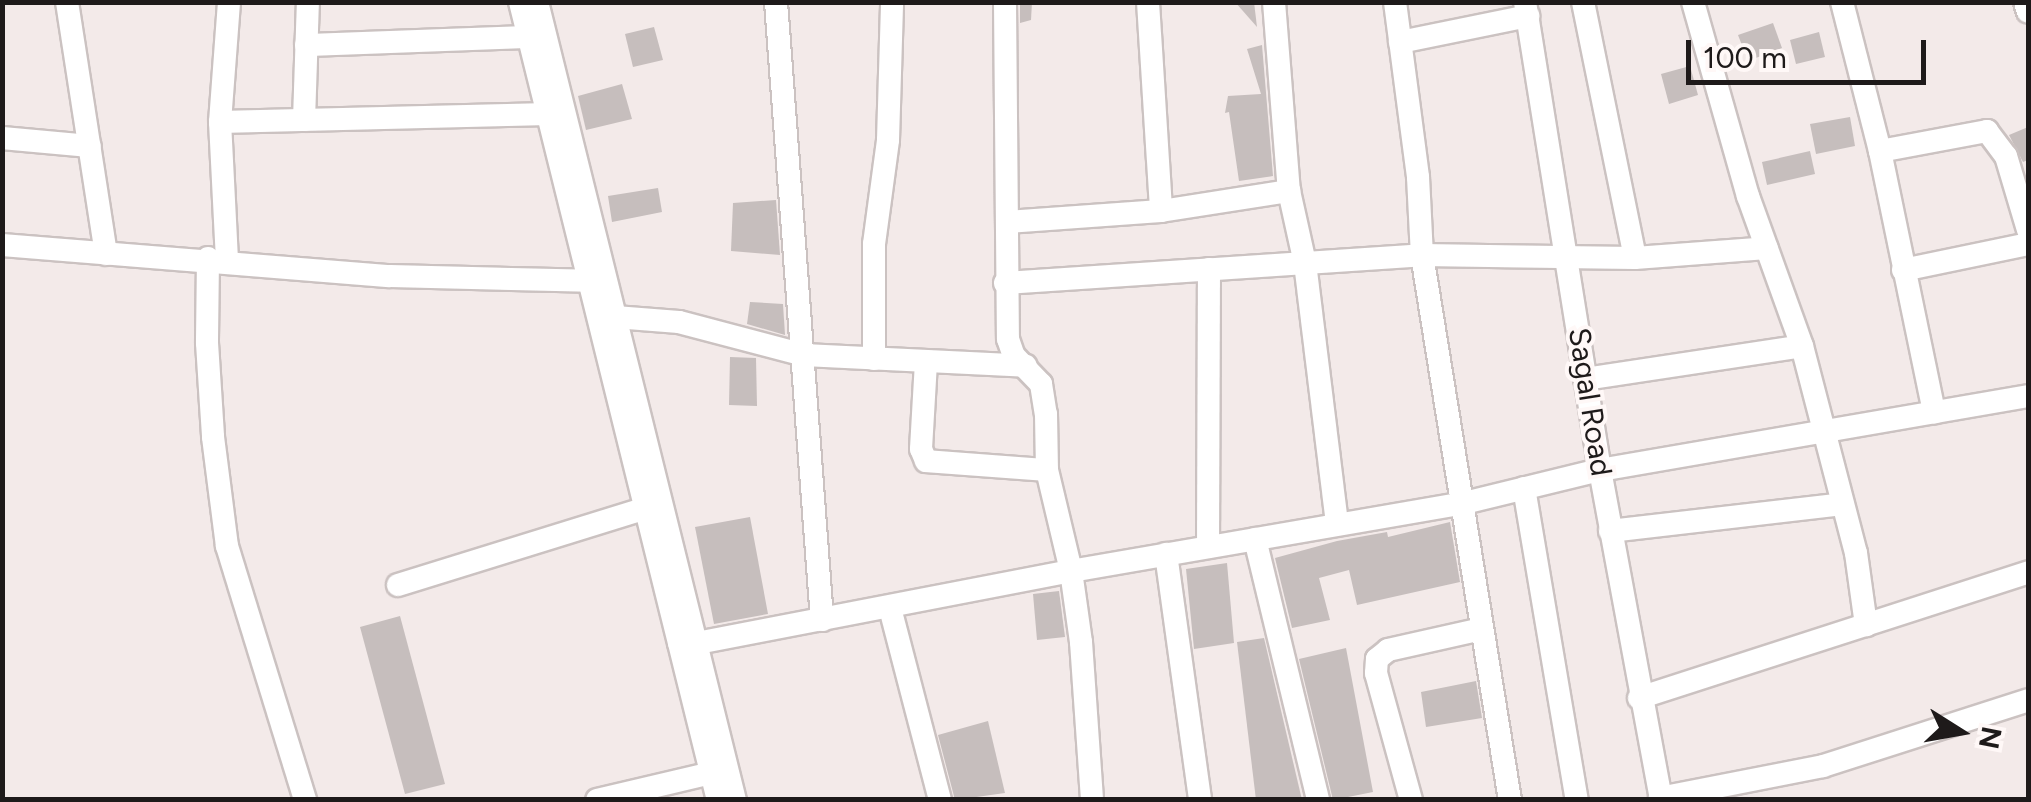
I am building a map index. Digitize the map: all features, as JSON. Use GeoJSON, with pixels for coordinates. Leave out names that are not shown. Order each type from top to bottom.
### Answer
{"type":"FeatureCollection","features":[{"type":"Feature","properties":{"kind":"street"},"geometry":{"type":"LineString","coordinates":[[67,2],[106,254]]}},
{"type":"Feature","properties":{"kind":"street"},"geometry":{"type":"LineString","coordinates":[[229,2],[220,122],[217,259],[207,343],[213,436],[227,546],[306,800]]}},
{"type":"Feature","properties":{"kind":"street"},"geometry":{"type":"LineString","coordinates":[[304,120],[308,2]]}},
{"type":"Feature","properties":{"kind":"street"},"geometry":{"type":"LineString","coordinates":[[520,2],[646,508],[736,800]]}},
{"type":"Feature","properties":{"kind":"street"},"geometry":{"type":"LineString","coordinates":[[537,2],[615,317],[688,643],[718,800]]}},
{"type":"Feature","properties":{"kind":"street"},"geometry":{"type":"LineString","coordinates":[[776,2],[782,131],[804,355],[822,620]]}},
{"type":"Feature","properties":{"kind":"street"},"geometry":{"type":"LineString","coordinates":[[874,359],[874,244],[888,140],[892,2]]}},
{"type":"Feature","properties":{"kind":"street"},"geometry":{"type":"LineString","coordinates":[[1005,2],[1008,339],[1014,356],[1041,384],[1047,470],[1071,571],[1092,800]]}},
{"type":"Feature","properties":{"kind":"street"},"geometry":{"type":"LineString","coordinates":[[1148,2],[1161,210]]}},
{"type":"Feature","properties":{"kind":"street"},"geometry":{"type":"LineString","coordinates":[[1274,2],[1289,191],[1305,263],[1337,524]]}},
{"type":"Feature","properties":{"kind":"street"},"geometry":{"type":"LineString","coordinates":[[1395,2],[1418,176],[1422,254],[1510,800]]}},
{"type":"Feature","properties":{"kind":"street"},"geometry":{"type":"LineString","coordinates":[[1583,2],[1635,258]]}},
{"type":"Feature","properties":{"kind":"street"},"geometry":{"type":"LineString","coordinates":[[1693,2],[1767,248],[1802,346],[1856,552],[1866,625]]}},
{"type":"Feature","properties":{"kind":"street"},"geometry":{"type":"LineString","coordinates":[[1842,2],[1880,151],[1934,412]]}},
{"type":"Feature","properties":{"kind":"street"},"geometry":{"type":"LineString","coordinates":[[2025,2],[2028,12]]}},
{"type":"Feature","properties":{"kind":"street"},"geometry":{"type":"LineString","coordinates":[[1400,42],[1526,9]]}},
{"type":"Feature","properties":{"kind":"street","name":"Sagal Road"},"geometry":{"type":"LineString","coordinates":[[1526,9],[1610,530],[1660,799]]}},
{"type":"Feature","properties":{"kind":"street"},"geometry":{"type":"LineString","coordinates":[[306,44],[528,36]]}},
{"type":"Feature","properties":{"kind":"street"},"geometry":{"type":"LineString","coordinates":[[220,122],[548,114]]}},
{"type":"Feature","properties":{"kind":"street"},"geometry":{"type":"LineString","coordinates":[[1880,151],[1987,131],[2006,156],[2028,230]]}},
{"type":"Feature","properties":{"kind":"street"},"geometry":{"type":"LineString","coordinates":[[2,138],[90,146]]}},
{"type":"Feature","properties":{"kind":"street"},"geometry":{"type":"LineString","coordinates":[[1007,222],[1161,210],[1289,191]]}},
{"type":"Feature","properties":{"kind":"street"},"geometry":{"type":"LineString","coordinates":[[1903,270],[2028,244]]}},
{"type":"Feature","properties":{"kind":"street"},"geometry":{"type":"LineString","coordinates":[[2,245],[217,259],[390,276],[589,281]]}},
{"type":"Feature","properties":{"kind":"street"},"geometry":{"type":"LineString","coordinates":[[1005,284],[1422,254],[1635,258],[1767,248]]}},
{"type":"Feature","properties":{"kind":"street"},"geometry":{"type":"LineString","coordinates":[[1208,547],[1209,269]]}},
{"type":"Feature","properties":{"kind":"street"},"geometry":{"type":"LineString","coordinates":[[615,317],[679,322],[804,355],[1026,366]]}},
{"type":"Feature","properties":{"kind":"street"},"geometry":{"type":"LineString","coordinates":[[1585,379],[1802,346]]}},
{"type":"Feature","properties":{"kind":"street"},"geometry":{"type":"LineString","coordinates":[[926,362],[921,449],[926,461],[1047,470]]}},
{"type":"Feature","properties":{"kind":"street"},"geometry":{"type":"LineString","coordinates":[[688,643],[1460,504],[1600,470],[2028,396]]}},
{"type":"Feature","properties":{"kind":"street"},"geometry":{"type":"LineString","coordinates":[[1524,488],[1577,800]]}},
{"type":"Feature","properties":{"kind":"street"},"geometry":{"type":"LineString","coordinates":[[1610,530],[1842,504]]}},
{"type":"Feature","properties":{"kind":"street"},"geometry":{"type":"LineString","coordinates":[[398,585],[646,508]]}},
{"type":"Feature","properties":{"kind":"street"},"geometry":{"type":"LineString","coordinates":[[1255,538],[1318,800]]}},
{"type":"Feature","properties":{"kind":"street"},"geometry":{"type":"LineString","coordinates":[[1166,554],[1200,800]]}},
{"type":"Feature","properties":{"kind":"street"},"geometry":{"type":"LineString","coordinates":[[1639,698],[2028,572]]}},
{"type":"Feature","properties":{"kind":"street"},"geometry":{"type":"LineString","coordinates":[[890,608],[940,800]]}},
{"type":"Feature","properties":{"kind":"street"},"geometry":{"type":"LineString","coordinates":[[1411,800],[1376,673],[1377,659],[1388,650],[1482,629]]}},
{"type":"Feature","properties":{"kind":"street"},"geometry":{"type":"LineString","coordinates":[[1660,799],[1823,766],[2005,711],[2028,700]]}},
{"type":"Feature","properties":{"kind":"street"},"geometry":{"type":"LineString","coordinates":[[597,800],[712,773]]}},
{"type":"Feature","properties":{"kind":"building"},"geometry":{"type":"Polygon","coordinates":[[[1020,2],[1032,2],[1031,20],[1020,23],[1020,2]]]}},
{"type":"Feature","properties":{"kind":"building"},"geometry":{"type":"Polygon","coordinates":[[[1235,2],[1254,2],[1257,27],[1235,2]]]}},
{"type":"Feature","properties":{"kind":"building"},"geometry":{"type":"Polygon","coordinates":[[[1773,23],[1782,48],[1748,61],[1738,35],[1773,23]]]}},
{"type":"Feature","properties":{"kind":"building"},"geometry":{"type":"Polygon","coordinates":[[[654,27],[663,60],[633,67],[625,34],[654,27]]]}},
{"type":"Feature","properties":{"kind":"building"},"geometry":{"type":"Polygon","coordinates":[[[1819,32],[1825,57],[1796,64],[1790,40],[1819,32]]]}},
{"type":"Feature","properties":{"kind":"building"},"geometry":{"type":"Polygon","coordinates":[[[1262,45],[1273,176],[1239,181],[1229,112],[1225,113],[1228,96],[1261,94],[1247,49],[1262,45]]]}},
{"type":"Feature","properties":{"kind":"building"},"geometry":{"type":"Polygon","coordinates":[[[1690,66],[1698,95],[1669,104],[1661,74],[1690,66]]]}},
{"type":"Feature","properties":{"kind":"building"},"geometry":{"type":"Polygon","coordinates":[[[622,84],[632,119],[586,130],[578,96],[622,84]]]}},
{"type":"Feature","properties":{"kind":"building"},"geometry":{"type":"Polygon","coordinates":[[[1850,117],[1855,146],[1816,154],[1810,124],[1850,117]]]}},
{"type":"Feature","properties":{"kind":"building"},"geometry":{"type":"Polygon","coordinates":[[[2028,127],[2028,160],[2023,162],[2009,135],[2028,127]]]}},
{"type":"Feature","properties":{"kind":"building"},"geometry":{"type":"Polygon","coordinates":[[[1810,151],[1815,174],[1767,185],[1762,162],[1810,151]]]}},
{"type":"Feature","properties":{"kind":"building"},"geometry":{"type":"Polygon","coordinates":[[[658,188],[662,212],[612,222],[608,196],[658,188]]]}},
{"type":"Feature","properties":{"kind":"building"},"geometry":{"type":"Polygon","coordinates":[[[776,200],[780,255],[731,251],[733,203],[776,200]]]}},
{"type":"Feature","properties":{"kind":"building"},"geometry":{"type":"Polygon","coordinates":[[[750,302],[783,304],[785,335],[747,324],[750,302]]]}},
{"type":"Feature","properties":{"kind":"building"},"geometry":{"type":"Polygon","coordinates":[[[730,357],[756,358],[757,406],[729,405],[730,357]]]}},
{"type":"Feature","properties":{"kind":"building"},"geometry":{"type":"Polygon","coordinates":[[[750,517],[768,614],[714,624],[695,527],[750,517]]]}},
{"type":"Feature","properties":{"kind":"building"},"geometry":{"type":"Polygon","coordinates":[[[1450,522],[1460,582],[1357,605],[1349,570],[1319,578],[1330,620],[1292,628],[1275,558],[1337,541],[1387,532],[1388,537],[1450,522]]]}},
{"type":"Feature","properties":{"kind":"building"},"geometry":{"type":"Polygon","coordinates":[[[1227,563],[1234,643],[1194,649],[1186,569],[1227,563]]]}},
{"type":"Feature","properties":{"kind":"building"},"geometry":{"type":"Polygon","coordinates":[[[1059,591],[1065,637],[1037,640],[1033,594],[1059,591]]]}},
{"type":"Feature","properties":{"kind":"building"},"geometry":{"type":"Polygon","coordinates":[[[400,616],[445,784],[405,794],[360,627],[400,616]]]}},
{"type":"Feature","properties":{"kind":"building"},"geometry":{"type":"Polygon","coordinates":[[[1264,638],[1302,800],[1256,800],[1237,642],[1264,638]]]}},
{"type":"Feature","properties":{"kind":"building"},"geometry":{"type":"Polygon","coordinates":[[[1346,648],[1373,792],[1333,800],[1299,659],[1346,648]]]}},
{"type":"Feature","properties":{"kind":"building"},"geometry":{"type":"Polygon","coordinates":[[[1476,681],[1482,718],[1426,727],[1421,692],[1476,681]]]}},
{"type":"Feature","properties":{"kind":"building"},"geometry":{"type":"Polygon","coordinates":[[[988,721],[1005,793],[955,800],[938,735],[988,721]]]}}]}
